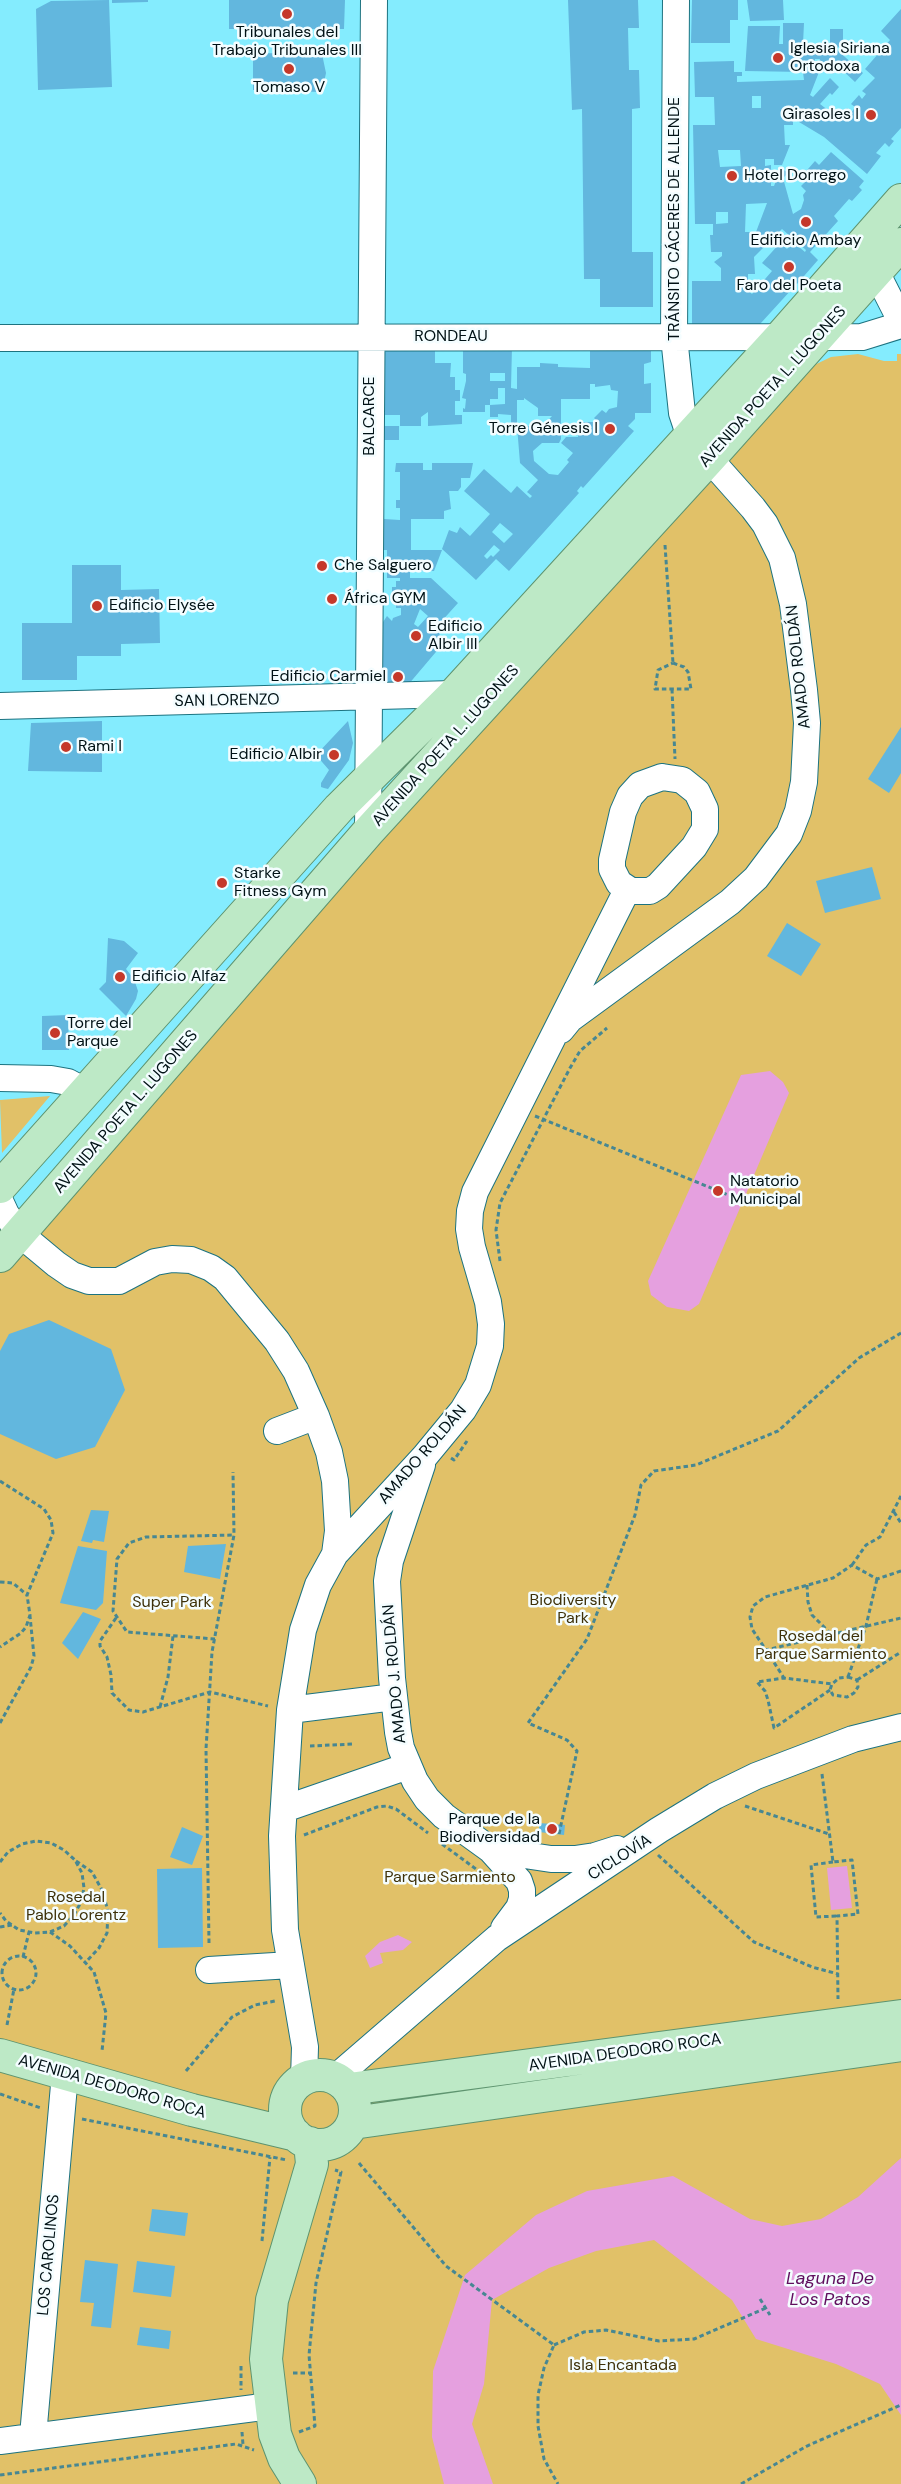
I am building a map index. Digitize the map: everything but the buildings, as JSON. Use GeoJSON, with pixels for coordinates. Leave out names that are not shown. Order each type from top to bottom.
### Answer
{"type":"FeatureCollection","features":[{"type":"Feature","properties":{"kind":"main road","name":"AVENIDA POETA L. LUGONES"},"geometry":{"type":"LineString","coordinates":[[10,1245],[368,832],[663,510],[699,448],[782,335],[901,200]]}},
{"type":"Feature","properties":{"kind":"main road","name":"AVENIDA POETA L. LUGONES"},"geometry":{"type":"LineString","coordinates":[[0,1187],[368,779],[699,448],[819,336],[901,244]]}},
{"type":"Feature","properties":{"kind":"main road","name":"AVENIDA DEODORO ROCA"},"geometry":{"type":"LineString","coordinates":[[342,2084],[901,2016]]}},
{"type":"Feature","properties":{"kind":"main road","name":"AVENIDA DEODORO ROCA"},"geometry":{"type":"LineString","coordinates":[[4,2040],[64,2074],[223,2118],[306,2148]]}},
{"type":"Feature","properties":{"kind":"main road","name":"AVENIDA DEODORO ROCA"},"geometry":{"type":"LineString","coordinates":[[353,2123],[901,2045]]}},
{"type":"Feature","properties":{"kind":"main road"},"geometry":{"type":"LineString","coordinates":[[282,2465],[270,2406],[266,2359],[272,2300],[306,2148],[287,2120],[295,2090],[325,2075],[342,2084],[354,2100],[353,2123],[347,2132],[330,2144],[306,2148]]}},
{"type":"Feature","properties":{"kind":"main road","name":"AVENIDA DEODORO ROCA"},"geometry":{"type":"LineString","coordinates":[[223,2118],[270,2108],[295,2090]]}},
{"type":"Feature","properties":{"kind":"street","name":"BALCARCE"},"geometry":{"type":"LineString","coordinates":[[368,832],[374,0]]}},
{"type":"Feature","properties":{"kind":"street","name":"TRÁNSITO CÁCERES DE ALLENDE"},"geometry":{"type":"LineString","coordinates":[[676,0],[674,337],[682,413],[699,448]]}},
{"type":"Feature","properties":{"kind":"street"},"geometry":{"type":"LineString","coordinates":[[876,272],[901,323]]}},
{"type":"Feature","properties":{"kind":"street","name":"RONDEAU"},"geometry":{"type":"LineString","coordinates":[[0,338],[782,335],[862,337],[901,323]]}},
{"type":"Feature","properties":{"kind":"street","name":"AMADO ROLDÁN"},"geometry":{"type":"LineString","coordinates":[[551,1040],[570,1019],[730,902],[750,884],[784,842],[798,812],[804,782],[807,723],[788,578],[782,558],[765,524],[735,486],[699,448]]}},
{"type":"Feature","properties":{"kind":"street","name":"SAN LORENZO"},"geometry":{"type":"LineString","coordinates":[[0,706],[454,694]]}},
{"type":"Feature","properties":{"kind":"street"},"geometry":{"type":"LineString","coordinates":[[672,777],[686,782],[697,792],[704,805],[706,819],[703,833],[682,861],[658,886],[641,892],[627,890],[616,879],[612,864],[623,812],[630,796],[640,785],[653,779],[672,777]]}},
{"type":"Feature","properties":{"kind":"street","name":"AMADO ROLDÁN"},"geometry":{"type":"LineString","coordinates":[[335,1554],[464,1410],[478,1385],[490,1346],[491,1324],[488,1302],[472,1247],[470,1210],[475,1192],[582,975],[627,890]]}},
{"type":"Feature","properties":{"kind":"street"},"geometry":{"type":"LineString","coordinates":[[0,1078],[51,1079],[68,1082],[85,1091]]}},
{"type":"Feature","properties":{"kind":"street"},"geometry":{"type":"LineString","coordinates":[[0,1201],[6,1214],[10,1245],[56,1264],[72,1275],[90,1281],[119,1281],[155,1262],[172,1259],[191,1260],[211,1268],[225,1278],[278,1341],[296,1371],[329,1452],[335,1482],[338,1531],[335,1554],[318,1585],[303,1630],[290,1710],[284,1809],[285,1930],[305,2047],[295,2090]]}},
{"type":"Feature","properties":{"kind":"street"},"geometry":{"type":"LineString","coordinates":[[277,1431],[316,1416]]}},
{"type":"Feature","properties":{"kind":"street","name":"AMADO J. ROLDÁN"},"geometry":{"type":"LineString","coordinates":[[429,1451],[390,1561],[387,1581],[394,1697],[401,1748],[415,1781],[427,1799],[444,1816],[491,1850],[551,1859],[574,1859],[595,1856],[643,1840]]}},
{"type":"Feature","properties":{"kind":"street"},"geometry":{"type":"LineString","coordinates":[[290,1710],[394,1697]]}},
{"type":"Feature","properties":{"kind":"street"},"geometry":{"type":"LineString","coordinates":[[342,2084],[449,1978],[497,1938],[643,1840],[715,1796],[819,1750],[901,1727]]}},
{"type":"Feature","properties":{"kind":"street"},"geometry":{"type":"LineString","coordinates":[[284,1809],[408,1766]]}},
{"type":"Feature","properties":{"kind":"street"},"geometry":{"type":"LineString","coordinates":[[491,1850],[519,1881],[522,1899],[519,1908],[497,1938]]}},
{"type":"Feature","properties":{"kind":"street"},"geometry":{"type":"LineString","coordinates":[[209,1970],[291,1965]]}},
{"type":"Feature","properties":{"kind":"street","name":"LOS CAROLINOS"},"geometry":{"type":"LineString","coordinates":[[33,2436],[64,2074]]}},
{"type":"Feature","properties":{"kind":"street"},"geometry":{"type":"LineString","coordinates":[[0,2441],[270,2406]]}},
{"type":"Feature","properties":{"kind":"path"},"geometry":{"type":"LineString","coordinates":[[663,510],[673,663]]}},
{"type":"Feature","properties":{"kind":"path"},"geometry":{"type":"LineString","coordinates":[[673,663],[684,667],[688,672],[691,689],[655,689],[658,670],[673,663]]}},
{"type":"Feature","properties":{"kind":"path"},"geometry":{"type":"LineString","coordinates":[[672,689],[675,762]]}},
{"type":"Feature","properties":{"kind":"path"},"geometry":{"type":"LineString","coordinates":[[501,1266],[496,1230],[500,1203],[580,1051],[607,1028]]}},
{"type":"Feature","properties":{"kind":"path"},"geometry":{"type":"LineString","coordinates":[[517,1108],[743,1201]]}},
{"type":"Feature","properties":{"kind":"path"},"geometry":{"type":"LineString","coordinates":[[559,1834],[577,1751],[567,1740],[528,1723],[587,1639],[636,1515],[641,1485],[654,1471],[696,1465],[778,1431],[860,1358],[901,1333]]}},
{"type":"Feature","properties":{"kind":"path"},"geometry":{"type":"LineString","coordinates":[[429,1451],[454,1460],[468,1440]]}},
{"type":"Feature","properties":{"kind":"path"},"geometry":{"type":"LineString","coordinates":[[209,1943],[206,1749],[214,1639],[234,1535],[234,1472]]}},
{"type":"Feature","properties":{"kind":"path"},"geometry":{"type":"LineString","coordinates":[[0,1481],[44,1509],[51,1520],[52,1533],[27,1595],[34,1656],[31,1667],[0,1723]]}},
{"type":"Feature","properties":{"kind":"path"},"geometry":{"type":"LineString","coordinates":[[784,1678],[752,1629],[750,1617],[753,1606],[765,1597],[833,1578],[852,1565],[866,1545],[880,1537],[901,1496]]}},
{"type":"Feature","properties":{"kind":"path"},"geometry":{"type":"LineString","coordinates":[[894,1512],[901,1523]]}},
{"type":"Feature","properties":{"kind":"path"},"geometry":{"type":"LineString","coordinates":[[214,1639],[127,1632],[113,1611],[112,1599],[117,1559],[129,1543],[146,1537],[234,1535]]}},
{"type":"Feature","properties":{"kind":"path"},"geometry":{"type":"LineString","coordinates":[[852,1565],[877,1579],[901,1571]]}},
{"type":"Feature","properties":{"kind":"path"},"geometry":{"type":"LineString","coordinates":[[848,1677],[866,1626],[877,1579]]}},
{"type":"Feature","properties":{"kind":"path"},"geometry":{"type":"LineString","coordinates":[[0,1582],[13,1583],[27,1595]]}},
{"type":"Feature","properties":{"kind":"path"},"geometry":{"type":"LineString","coordinates":[[807,1585],[808,1602],[812,1615],[831,1634]]}},
{"type":"Feature","properties":{"kind":"path"},"geometry":{"type":"LineString","coordinates":[[0,1647],[21,1634],[30,1615]]}},
{"type":"Feature","properties":{"kind":"path"},"geometry":{"type":"LineString","coordinates":[[116,1618],[100,1641],[100,1646],[111,1675],[112,1693],[129,1710],[143,1712],[210,1692],[247,1702]]}},
{"type":"Feature","properties":{"kind":"path"},"geometry":{"type":"LineString","coordinates":[[766,1650],[901,1618]]}},
{"type":"Feature","properties":{"kind":"path"},"geometry":{"type":"LineString","coordinates":[[160,1707],[168,1677],[173,1636]]}},
{"type":"Feature","properties":{"kind":"path"},"geometry":{"type":"LineString","coordinates":[[857,1680],[901,1652]]}},
{"type":"Feature","properties":{"kind":"path"},"geometry":{"type":"LineString","coordinates":[[832,1684],[784,1678],[757,1682],[768,1700],[774,1728],[830,1690],[832,1684],[839,1678],[848,1677],[857,1680]]}},
{"type":"Feature","properties":{"kind":"path"},"geometry":{"type":"LineString","coordinates":[[830,1690],[833,1695],[847,1697],[858,1687],[857,1680]]}},
{"type":"Feature","properties":{"kind":"path"},"geometry":{"type":"LineString","coordinates":[[305,1747],[354,1744]]}},
{"type":"Feature","properties":{"kind":"path"},"geometry":{"type":"LineString","coordinates":[[819,1750],[833,1862]]}},
{"type":"Feature","properties":{"kind":"path"},"geometry":{"type":"LineString","coordinates":[[715,1796],[829,1834]]}},
{"type":"Feature","properties":{"kind":"path"},"geometry":{"type":"LineString","coordinates":[[300,1841],[307,1833],[377,1807],[387,1806],[396,1809],[489,1879]]}},
{"type":"Feature","properties":{"kind":"path"},"geometry":{"type":"LineString","coordinates":[[643,1840],[754,1942],[812,1967],[838,1974]]}},
{"type":"Feature","properties":{"kind":"path"},"geometry":{"type":"LineString","coordinates":[[0,1855],[22,1844],[36,1841],[58,1846],[92,1872],[102,1890],[108,1911],[107,1933],[99,1948],[85,1963]]}},
{"type":"Feature","properties":{"kind":"path"},"geometry":{"type":"LineString","coordinates":[[0,1862],[8,1852]]}},
{"type":"Feature","properties":{"kind":"path"},"geometry":{"type":"LineString","coordinates":[[0,1913],[12,1925],[29,1932],[50,1932],[64,1926],[74,1915],[81,1902],[84,1888],[82,1873],[75,1860]]}},
{"type":"Feature","properties":{"kind":"path"},"geometry":{"type":"LineString","coordinates":[[852,1860],[858,1914],[837,1916],[816,1917],[811,1865],[852,1860]]}},
{"type":"Feature","properties":{"kind":"path"},"geometry":{"type":"LineString","coordinates":[[837,1916],[838,2004]]}},
{"type":"Feature","properties":{"kind":"path"},"geometry":{"type":"LineString","coordinates":[[0,1927],[12,1925]]}},
{"type":"Feature","properties":{"kind":"path"},"geometry":{"type":"LineString","coordinates":[[23,1957],[29,1932]]}},
{"type":"Feature","properties":{"kind":"path"},"geometry":{"type":"LineString","coordinates":[[50,1932],[70,1946],[94,1972],[105,2013],[102,2051]]}},
{"type":"Feature","properties":{"kind":"path"},"geometry":{"type":"LineString","coordinates":[[23,1957],[35,1967],[35,1978],[29,1987],[14,1989],[4,1982],[2,1971],[7,1961],[23,1957]]}},
{"type":"Feature","properties":{"kind":"path"},"geometry":{"type":"LineString","coordinates":[[4,2040],[14,1989]]}},
{"type":"Feature","properties":{"kind":"path"},"geometry":{"type":"LineString","coordinates":[[186,2071],[232,2017],[255,2005],[277,2001]]}},
{"type":"Feature","properties":{"kind":"path"},"geometry":{"type":"LineString","coordinates":[[0,2094],[62,2115],[306,2148],[341,2172],[315,2283],[309,2355],[315,2426],[282,2465],[254,2450],[236,2444],[0,2475]]}},
{"type":"Feature","properties":{"kind":"path"},"geometry":{"type":"LineString","coordinates":[[359,2163],[446,2266],[554,2345]]}},
{"type":"Feature","properties":{"kind":"path"},"geometry":{"type":"LineString","coordinates":[[760,2299],[770,2315]]}},
{"type":"Feature","properties":{"kind":"path"},"geometry":{"type":"LineString","coordinates":[[558,2484],[544,2459],[538,2426],[538,2395],[544,2368],[554,2345],[584,2332],[606,2330],[659,2341],[694,2339],[766,2307]]}},
{"type":"Feature","properties":{"kind":"path"},"geometry":{"type":"LineString","coordinates":[[741,2484],[807,2446],[901,2405]]}},
{"type":"Feature","properties":{"kind":"green space","name":"Parque Sarmiento"},"geometry":{"type":"Polygon","coordinates":[[[858,354],[884,361],[897,361],[897,354],[901,354],[901,2484],[0,2484],[0,1273],[664,519],[808,368],[831,357],[858,354]]]}},
{"type":"Feature","properties":{"kind":"green space"},"geometry":{"type":"Polygon","coordinates":[[[50,1096],[2,1153],[0,1100],[50,1096]]]}},
{"type":"Feature","properties":{"kind":"water","name":"Natatorio Municipal"},"geometry":{"type":"Polygon","coordinates":[[[770,1071],[783,1082],[789,1093],[699,1304],[689,1311],[667,1307],[651,1295],[648,1281],[741,1075],[770,1071]]]}},
{"type":"Feature","properties":{"kind":"water"},"geometry":{"type":"Polygon","coordinates":[[[847,1866],[852,1908],[831,1910],[827,1868],[847,1866]]]}},
{"type":"Feature","properties":{"kind":"water"},"geometry":{"type":"Polygon","coordinates":[[[398,1935],[412,1942],[403,1950],[380,1953],[383,1963],[370,1968],[365,1956],[380,1942],[398,1935]]]}},
{"type":"Feature","properties":{"kind":"water","name":"Laguna De Los Patos"},"geometry":{"type":"Polygon","coordinates":[[[901,2158],[901,2415],[880,2384],[836,2364],[756,2339],[732,2300],[654,2240],[596,2251],[549,2268],[492,2300],[484,2384],[472,2424],[493,2484],[444,2484],[432,2437],[433,2371],[465,2275],[536,2215],[587,2191],[673,2176],[750,2219],[782,2226],[821,2219],[858,2197],[901,2158]]]}},
{"type":"Feature","properties":{"kind":"place","name":"Tribunales del Trabajo Tribunales III"},"geometry":{"type":"Point","coordinates":[287,14]}},
{"type":"Feature","properties":{"kind":"place","name":"Iglesia Siriana Ortodoxa"},"geometry":{"type":"Point","coordinates":[778,58]}},
{"type":"Feature","properties":{"kind":"place","name":"Tomaso V"},"geometry":{"type":"Point","coordinates":[289,69]}},
{"type":"Feature","properties":{"kind":"place","name":"Girasoles I"},"geometry":{"type":"Point","coordinates":[871,115]}},
{"type":"Feature","properties":{"kind":"place","name":"Hotel Dorrego"},"geometry":{"type":"Point","coordinates":[732,176]}},
{"type":"Feature","properties":{"kind":"place","name":"Edificio Ambay"},"geometry":{"type":"Point","coordinates":[806,222]}},
{"type":"Feature","properties":{"kind":"place","name":"Faro del Poeta"},"geometry":{"type":"Point","coordinates":[789,267]}},
{"type":"Feature","properties":{"kind":"place","name":"Torre Génesis I"},"geometry":{"type":"Point","coordinates":[610,429]}},
{"type":"Feature","properties":{"kind":"place","name":"Che Salguero"},"geometry":{"type":"Point","coordinates":[322,566]}},
{"type":"Feature","properties":{"kind":"place","name":"África GYM"},"geometry":{"type":"Point","coordinates":[332,599]}},
{"type":"Feature","properties":{"kind":"place","name":"Edificio Elysée"},"geometry":{"type":"Point","coordinates":[97,606]}},
{"type":"Feature","properties":{"kind":"place","name":"Edificio Albir III"},"geometry":{"type":"Point","coordinates":[416,636]}},
{"type":"Feature","properties":{"kind":"place","name":"Edificio Carmiel"},"geometry":{"type":"Point","coordinates":[398,677]}},
{"type":"Feature","properties":{"kind":"place","name":"Rami I"},"geometry":{"type":"Point","coordinates":[66,747]}},
{"type":"Feature","properties":{"kind":"place","name":"Edificio Albir"},"geometry":{"type":"Point","coordinates":[334,755]}},
{"type":"Feature","properties":{"kind":"place","name":"Starke Fitness Gym"},"geometry":{"type":"Point","coordinates":[222,883]}},
{"type":"Feature","properties":{"kind":"place","name":"Edificio Alfaz"},"geometry":{"type":"Point","coordinates":[120,977]}},
{"type":"Feature","properties":{"kind":"place","name":"Torre del Parque"},"geometry":{"type":"Point","coordinates":[55,1033]}},
{"type":"Feature","properties":{"kind":"place","name":"Natatorio Municipal"},"geometry":{"type":"Point","coordinates":[718,1191]}},
{"type":"Feature","properties":{"kind":"place","name":"Parque de la Biodiversidad"},"geometry":{"type":"Point","coordinates":[552,1829]}},
{"type":"Feature","properties":{"kind":"park label","name":"Super Park"},"geometry":{"type":"Point","coordinates":[172,1603]}},
{"type":"Feature","properties":{"kind":"park label","name":"Biodiversity Park"},"geometry":{"type":"Point","coordinates":[573,1610]}},
{"type":"Feature","properties":{"kind":"park label","name":"Rosedal del Parque Sarmiento"},"geometry":{"type":"Point","coordinates":[821,1646]}},
{"type":"Feature","properties":{"kind":"park label","name":"Rosedal Pablo Lorentz"},"geometry":{"type":"Point","coordinates":[76,1907]}},
{"type":"Feature","properties":{"kind":"park label","name":"Isla Encantada"},"geometry":{"type":"Point","coordinates":[623,2366]}}]}
